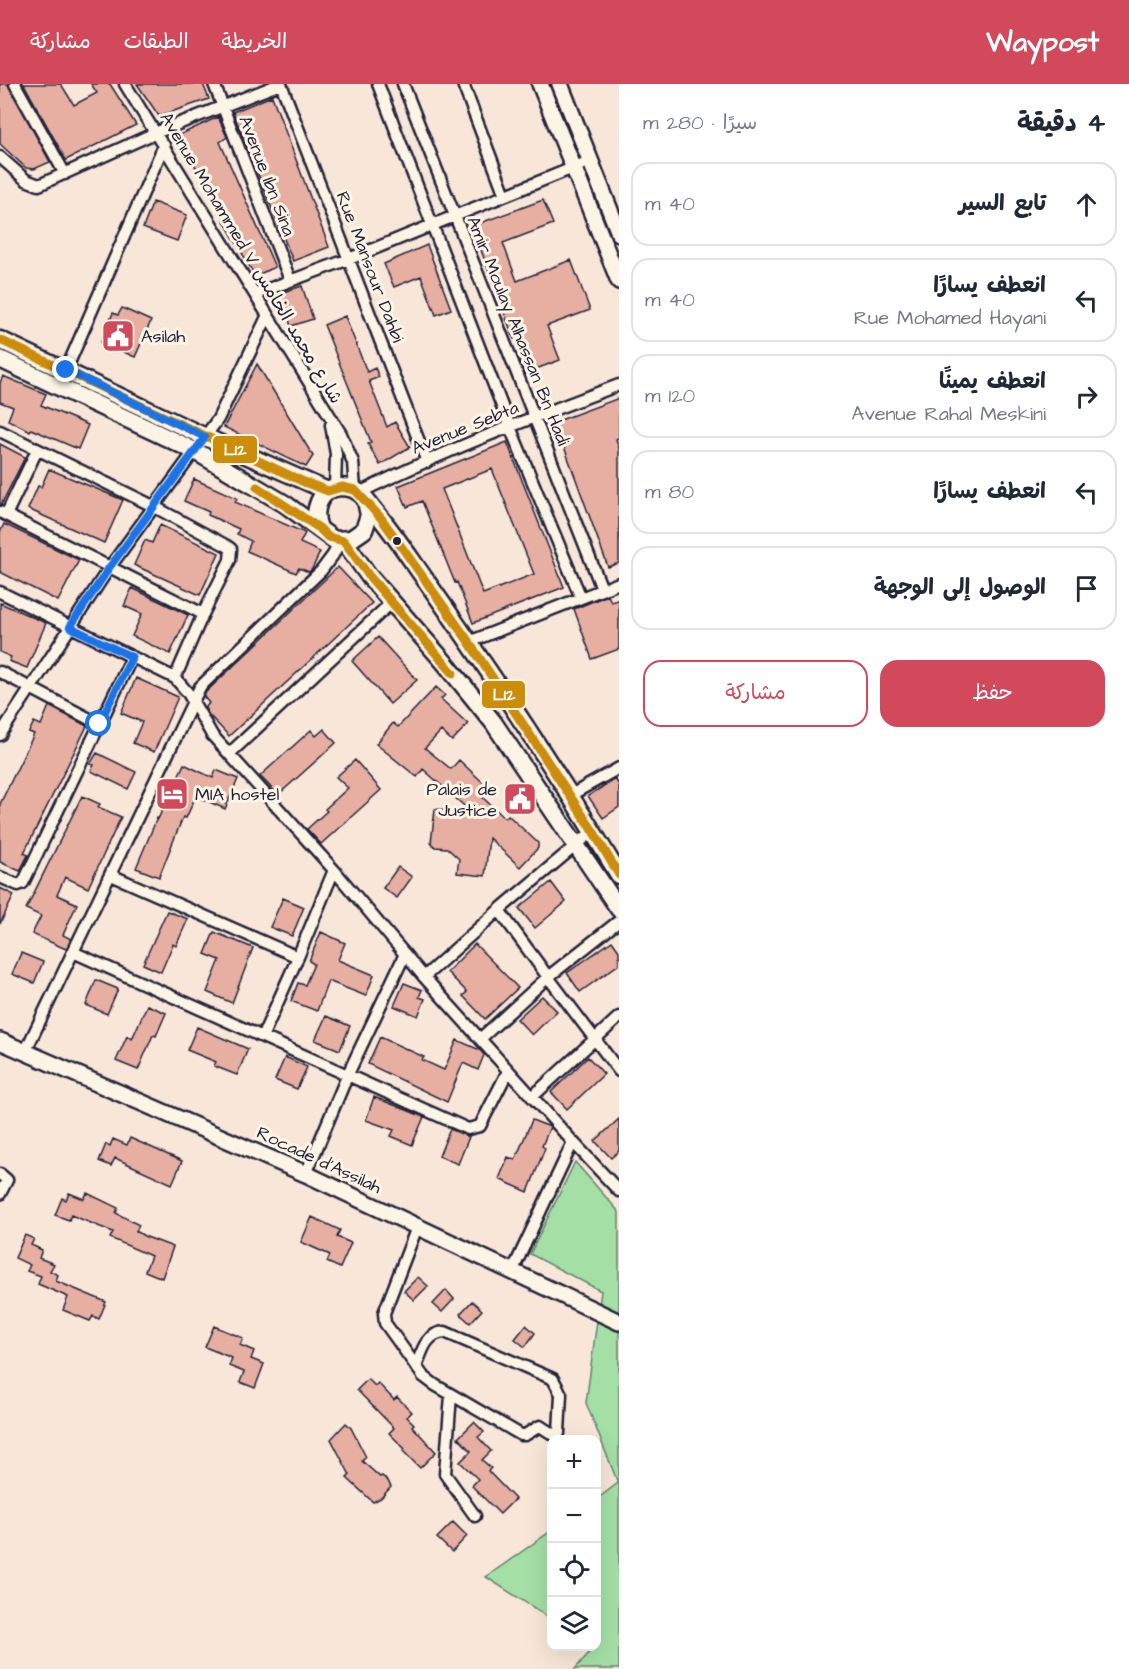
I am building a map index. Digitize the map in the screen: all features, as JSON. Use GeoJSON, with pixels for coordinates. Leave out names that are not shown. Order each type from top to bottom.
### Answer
{"type":"FeatureCollection","features":[{"type":"Feature","properties":{"kind":"main road"},"geometry":{"type":"LineString","coordinates":[[0,340],[205,437],[332,490]]}},
{"type":"Feature","properties":{"kind":"main road"},"geometry":{"type":"LineString","coordinates":[[0,359],[195,451],[277,499],[320,528]]}},
{"type":"Feature","properties":{"kind":"main road"},"geometry":{"type":"LineString","coordinates":[[360,494],[369,515],[364,530],[359,536],[342,541],[328,537],[320,528],[316,521],[316,508],[323,496],[342,487],[360,494],[394,534],[469,642],[593,831],[619,875]]}},
{"type":"Feature","properties":{"kind":"main road"},"geometry":{"type":"LineString","coordinates":[[342,541],[493,722],[619,909]]}},
{"type":"Feature","properties":{"kind":"street"},"geometry":{"type":"LineString","coordinates":[[15,84],[65,174]]}},
{"type":"Feature","properties":{"kind":"street","name":"Avenue Mohammed V شارع محمد الخامس"},"geometry":{"type":"LineString","coordinates":[[125,84],[341,435],[353,462],[360,494]]}},
{"type":"Feature","properties":{"kind":"street","name":"Avenue Ibn Sina"},"geometry":{"type":"LineString","coordinates":[[214,84],[290,280]]}},
{"type":"Feature","properties":{"kind":"street"},"geometry":{"type":"LineString","coordinates":[[0,157],[33,184],[39,185],[155,133],[281,84]]}},
{"type":"Feature","properties":{"kind":"street","name":"Rue Mansour Dahbi"},"geometry":{"type":"LineString","coordinates":[[281,84],[427,462]]}},
{"type":"Feature","properties":{"kind":"street"},"geometry":{"type":"LineString","coordinates":[[378,84],[510,427],[581,598]]}},
{"type":"Feature","properties":{"kind":"street","name":"Amir Moulay Alhassan Bn Hadi"},"geometry":{"type":"LineString","coordinates":[[403,84],[602,589]]}},
{"type":"Feature","properties":{"kind":"street"},"geometry":{"type":"LineString","coordinates":[[463,84],[505,195]]}},
{"type":"Feature","properties":{"kind":"street"},"geometry":{"type":"LineString","coordinates":[[540,84],[619,281]]}},
{"type":"Feature","properties":{"kind":"street"},"geometry":{"type":"LineString","coordinates":[[560,84],[619,234]]}},
{"type":"Feature","properties":{"kind":"street"},"geometry":{"type":"LineString","coordinates":[[66,370],[164,145]]}},
{"type":"Feature","properties":{"kind":"street"},"geometry":{"type":"LineString","coordinates":[[255,294],[349,259],[590,161]]}},
{"type":"Feature","properties":{"kind":"street"},"geometry":{"type":"LineString","coordinates":[[0,735],[109,568],[224,408],[267,317]]}},
{"type":"Feature","properties":{"kind":"street","name":"Avenue Sebta"},"geometry":{"type":"LineString","coordinates":[[360,494],[427,462],[510,427],[619,385]]}},
{"type":"Feature","properties":{"kind":"street"},"geometry":{"type":"LineString","coordinates":[[330,419],[336,454],[332,490]]}},
{"type":"Feature","properties":{"kind":"street"},"geometry":{"type":"LineString","coordinates":[[0,431],[153,506],[231,549],[230,560],[175,678]]}},
{"type":"Feature","properties":{"kind":"street"},"geometry":{"type":"LineString","coordinates":[[37,450],[3,513],[203,614]]}},
{"type":"Feature","properties":{"kind":"street"},"geometry":{"type":"LineString","coordinates":[[25,1052],[193,700],[207,679],[321,571],[342,541]]}},
{"type":"Feature","properties":{"kind":"street"},"geometry":{"type":"LineString","coordinates":[[469,642],[619,583]]}},
{"type":"Feature","properties":{"kind":"street"},"geometry":{"type":"LineString","coordinates":[[0,592],[175,678],[193,700],[206,727],[229,754],[334,870],[424,977],[619,1191]]}},
{"type":"Feature","properties":{"kind":"street"},"geometry":{"type":"LineString","coordinates":[[229,754],[392,602]]}},
{"type":"Feature","properties":{"kind":"street"},"geometry":{"type":"LineString","coordinates":[[0,877],[18,885],[23,883],[132,657]]}},
{"type":"Feature","properties":{"kind":"street"},"geometry":{"type":"LineString","coordinates":[[0,672],[99,724]]}},
{"type":"Feature","properties":{"kind":"street"},"geometry":{"type":"LineString","coordinates":[[569,796],[619,768]]}},
{"type":"Feature","properties":{"kind":"street"},"geometry":{"type":"LineString","coordinates":[[424,977],[593,831]]}},
{"type":"Feature","properties":{"kind":"street"},"geometry":{"type":"LineString","coordinates":[[263,1035],[334,870]]}},
{"type":"Feature","properties":{"kind":"street"},"geometry":{"type":"LineString","coordinates":[[111,875],[298,957]]}},
{"type":"Feature","properties":{"kind":"street"},"geometry":{"type":"LineString","coordinates":[[499,910],[619,1071]]}},
{"type":"Feature","properties":{"kind":"street"},"geometry":{"type":"LineString","coordinates":[[480,1039],[548,977],[619,921]]}},
{"type":"Feature","properties":{"kind":"street"},"geometry":{"type":"LineString","coordinates":[[73,952],[472,1129],[482,1123],[508,1071]]}},
{"type":"Feature","properties":{"kind":"street"},"geometry":{"type":"LineString","coordinates":[[306,1174],[348,1074],[405,954]]}},
{"type":"Feature","properties":{"kind":"street"},"geometry":{"type":"LineString","coordinates":[[532,1097],[619,1017]]}},
{"type":"Feature","properties":{"kind":"street","name":"Rocade d'Assilah"},"geometry":{"type":"LineString","coordinates":[[0,1041],[306,1174],[619,1322]]}},
{"type":"Feature","properties":{"kind":"street"},"geometry":{"type":"LineString","coordinates":[[512,1272],[573,1142]]}},
{"type":"Feature","properties":{"kind":"street"},"geometry":{"type":"LineString","coordinates":[[0,1174],[7,1180],[0,1194]]}},
{"type":"Feature","properties":{"kind":"street"},"geometry":{"type":"LineString","coordinates":[[416,1366],[423,1346],[432,1336],[445,1332],[553,1379],[561,1394],[559,1433],[554,1435],[540,1426],[521,1435],[429,1381],[416,1366],[383,1320],[417,1227]]}},
{"type":"Feature","properties":{"kind":"street"},"geometry":{"type":"LineString","coordinates":[[451,1395],[445,1474],[475,1516]]}},
{"type":"Feature","properties":{"kind":"green space"},"geometry":{"type":"Polygon","coordinates":[[[575,1162],[619,1212],[619,1669],[575,1669],[591,1651],[601,1651],[601,1496],[618,1483],[601,1440],[601,1435],[599,1435],[586,1403],[601,1291],[530,1254],[575,1162]]]}},
{"type":"Feature","properties":{"kind":"green space"},"geometry":{"type":"Polygon","coordinates":[[[547,1534],[547,1616],[486,1577],[547,1534]]]}},
{"type":"Feature","properties":{"kind":"building"},"geometry":{"type":"Polygon","coordinates":[[[0,84],[8,84],[50,162],[34,169],[26,168],[0,144],[0,84]]]}},
{"type":"Feature","properties":{"kind":"building"},"geometry":{"type":"Polygon","coordinates":[[[24,84],[61,84],[74,105],[97,93],[91,84],[110,84],[136,125],[66,160],[24,84]]]}},
{"type":"Feature","properties":{"kind":"building"},"geometry":{"type":"Polygon","coordinates":[[[137,84],[203,84],[209,99],[159,116],[137,84]]]}},
{"type":"Feature","properties":{"kind":"building"},"geometry":{"type":"Polygon","coordinates":[[[272,96],[329,247],[293,261],[233,112],[272,96]]]}},
{"type":"Feature","properties":{"kind":"building"},"geometry":{"type":"Polygon","coordinates":[[[218,117],[227,137],[220,142],[275,267],[255,276],[223,219],[226,217],[177,136],[218,117]]]}},
{"type":"Feature","properties":{"kind":"building"},"geometry":{"type":"Polygon","coordinates":[[[543,200],[553,224],[503,243],[517,281],[571,260],[590,310],[547,326],[560,360],[533,370],[520,336],[514,339],[472,226],[543,200]]]}},
{"type":"Feature","properties":{"kind":"building"},"geometry":{"type":"Polygon","coordinates":[[[153,202],[187,215],[177,241],[143,228],[153,202]]]}},
{"type":"Feature","properties":{"kind":"building"},"geometry":{"type":"Polygon","coordinates":[[[427,245],[451,309],[436,315],[421,276],[394,287],[384,264],[427,245]]]}},
{"type":"Feature","properties":{"kind":"building"},"geometry":{"type":"Polygon","coordinates":[[[302,286],[313,319],[291,326],[280,293],[302,286]]]}},
{"type":"Feature","properties":{"kind":"building"},"geometry":{"type":"Polygon","coordinates":[[[122,308],[151,321],[135,357],[101,342],[113,313],[118,315],[122,308]]]}},
{"type":"Feature","properties":{"kind":"building"},"geometry":{"type":"Polygon","coordinates":[[[345,316],[367,372],[375,368],[379,377],[369,381],[387,427],[395,422],[410,447],[380,465],[368,444],[371,442],[324,325],[345,316]]]}},
{"type":"Feature","properties":{"kind":"building"},"geometry":{"type":"Polygon","coordinates":[[[257,364],[313,456],[306,467],[224,427],[257,364]]]}},
{"type":"Feature","properties":{"kind":"building"},"geometry":{"type":"Polygon","coordinates":[[[3,376],[46,394],[41,405],[88,425],[78,449],[8,420],[13,407],[0,402],[0,383],[3,376]]]}},
{"type":"Feature","properties":{"kind":"building"},"geometry":{"type":"Polygon","coordinates":[[[619,398],[619,438],[616,439],[619,448],[619,563],[608,567],[555,422],[619,398]]]}},
{"type":"Feature","properties":{"kind":"building"},"geometry":{"type":"Polygon","coordinates":[[[507,442],[564,587],[473,623],[422,501],[407,507],[398,486],[507,442]],[[492,469],[442,489],[483,594],[534,574],[492,469]]]}},
{"type":"Feature","properties":{"kind":"building"},"geometry":{"type":"Polygon","coordinates":[[[0,444],[25,457],[1,505],[0,505],[0,444]]]}},
{"type":"Feature","properties":{"kind":"building"},"geometry":{"type":"Polygon","coordinates":[[[49,469],[123,500],[104,543],[28,509],[38,486],[41,487],[49,469]]]}},
{"type":"Feature","properties":{"kind":"building"},"geometry":{"type":"Polygon","coordinates":[[[194,479],[237,498],[235,502],[305,533],[300,543],[320,552],[312,569],[309,572],[299,568],[296,573],[247,551],[251,541],[237,534],[239,529],[184,501],[194,479]]]}},
{"type":"Feature","properties":{"kind":"building"},"geometry":{"type":"Polygon","coordinates":[[[4,524],[79,560],[58,601],[0,572],[0,532],[4,524]]]}},
{"type":"Feature","properties":{"kind":"building"},"geometry":{"type":"Polygon","coordinates":[[[160,525],[219,553],[200,595],[134,565],[145,540],[152,543],[160,525]]]}},
{"type":"Feature","properties":{"kind":"building"},"geometry":{"type":"Polygon","coordinates":[[[338,567],[372,603],[229,736],[205,708],[209,703],[204,697],[206,692],[338,567]]]}},
{"type":"Feature","properties":{"kind":"building"},"geometry":{"type":"Polygon","coordinates":[[[132,588],[188,615],[170,654],[132,636],[142,614],[124,606],[132,588]]]}},
{"type":"Feature","properties":{"kind":"building"},"geometry":{"type":"Polygon","coordinates":[[[608,595],[611,602],[619,599],[619,649],[592,659],[574,609],[608,595]]]}},
{"type":"Feature","properties":{"kind":"building"},"geometry":{"type":"Polygon","coordinates":[[[0,603],[46,623],[27,668],[9,661],[11,657],[0,652],[0,603]]]}},
{"type":"Feature","properties":{"kind":"building"},"geometry":{"type":"Polygon","coordinates":[[[378,637],[417,680],[390,704],[352,661],[378,637]]]}},
{"type":"Feature","properties":{"kind":"building"},"geometry":{"type":"Polygon","coordinates":[[[136,678],[178,697],[154,752],[133,743],[142,722],[121,713],[136,678]]]}},
{"type":"Feature","properties":{"kind":"building"},"geometry":{"type":"Polygon","coordinates":[[[436,687],[445,695],[441,699],[468,724],[452,741],[441,731],[425,748],[451,769],[459,760],[490,789],[483,798],[505,818],[508,815],[538,843],[538,848],[520,867],[489,838],[485,876],[457,873],[459,859],[447,848],[435,847],[431,843],[435,809],[471,812],[423,769],[417,777],[376,744],[393,723],[398,727],[436,687]]]}},
{"type":"Feature","properties":{"kind":"building"},"geometry":{"type":"Polygon","coordinates":[[[49,706],[87,726],[24,853],[28,855],[20,871],[0,862],[0,804],[34,734],[29,732],[34,722],[41,725],[49,706]]]}},
{"type":"Feature","properties":{"kind":"building"},"geometry":{"type":"Polygon","coordinates":[[[324,729],[336,743],[278,795],[260,776],[311,730],[316,736],[324,729]]]}},
{"type":"Feature","properties":{"kind":"building"},"geometry":{"type":"Polygon","coordinates":[[[97,753],[136,772],[128,789],[91,771],[94,765],[90,764],[97,753]]]}},
{"type":"Feature","properties":{"kind":"building"},"geometry":{"type":"Polygon","coordinates":[[[355,760],[381,790],[321,844],[307,829],[348,788],[336,777],[355,760]]]}},
{"type":"Feature","properties":{"kind":"building"},"geometry":{"type":"Polygon","coordinates":[[[184,764],[213,778],[216,770],[238,779],[225,809],[196,796],[186,818],[183,817],[159,877],[136,868],[157,818],[184,764]]]}},
{"type":"Feature","properties":{"kind":"building"},"geometry":{"type":"Polygon","coordinates":[[[615,779],[619,785],[619,807],[603,818],[588,796],[615,779]]]}},
{"type":"Feature","properties":{"kind":"building"},"geometry":{"type":"Polygon","coordinates":[[[82,796],[100,804],[98,807],[121,817],[88,888],[65,877],[57,895],[77,904],[63,935],[71,939],[66,949],[32,934],[41,916],[26,909],[82,796]]]}},
{"type":"Feature","properties":{"kind":"building"},"geometry":{"type":"Polygon","coordinates":[[[398,867],[412,877],[397,898],[383,888],[398,867]]]}},
{"type":"Feature","properties":{"kind":"building"},"geometry":{"type":"Polygon","coordinates":[[[551,882],[566,902],[535,928],[519,908],[551,882]]]}},
{"type":"Feature","properties":{"kind":"building"},"geometry":{"type":"Polygon","coordinates":[[[0,888],[14,895],[0,924],[0,888]]]}},
{"type":"Feature","properties":{"kind":"building"},"geometry":{"type":"Polygon","coordinates":[[[283,898],[304,907],[292,936],[270,927],[283,898]]]}},
{"type":"Feature","properties":{"kind":"building"},"geometry":{"type":"Polygon","coordinates":[[[167,911],[188,919],[176,946],[173,944],[161,972],[143,964],[167,911]]]}},
{"type":"Feature","properties":{"kind":"building"},"geometry":{"type":"Polygon","coordinates":[[[214,932],[253,948],[232,1003],[207,992],[220,960],[205,954],[214,932]]]}},
{"type":"Feature","properties":{"kind":"building"},"geometry":{"type":"Polygon","coordinates":[[[321,932],[345,943],[338,960],[374,975],[366,996],[328,981],[317,1011],[291,1001],[298,983],[305,985],[314,964],[309,961],[321,932]]]}},
{"type":"Feature","properties":{"kind":"building"},"geometry":{"type":"Polygon","coordinates":[[[612,941],[619,951],[619,964],[580,992],[567,973],[612,941]]]}},
{"type":"Feature","properties":{"kind":"building"},"geometry":{"type":"Polygon","coordinates":[[[475,944],[518,988],[485,1019],[463,996],[467,992],[447,972],[475,944]]]}},
{"type":"Feature","properties":{"kind":"building"},"geometry":{"type":"Polygon","coordinates":[[[21,953],[43,962],[34,983],[12,974],[21,953]]]}},
{"type":"Feature","properties":{"kind":"building"},"geometry":{"type":"Polygon","coordinates":[[[96,980],[118,989],[107,1014],[86,1005],[96,980]]]}},
{"type":"Feature","properties":{"kind":"building"},"geometry":{"type":"Polygon","coordinates":[[[404,983],[422,990],[419,997],[425,999],[418,1016],[394,1006],[404,983]]]}},
{"type":"Feature","properties":{"kind":"building"},"geometry":{"type":"Polygon","coordinates":[[[542,996],[557,1011],[532,1035],[517,1019],[542,996]]]}},
{"type":"Feature","properties":{"kind":"building"},"geometry":{"type":"Polygon","coordinates":[[[147,1005],[166,1013],[156,1036],[153,1035],[138,1070],[116,1061],[127,1036],[132,1039],[147,1005]]]}},
{"type":"Feature","properties":{"kind":"building"},"geometry":{"type":"Polygon","coordinates":[[[326,1016],[350,1026],[340,1050],[315,1040],[326,1016]]]}},
{"type":"Feature","properties":{"kind":"building"},"geometry":{"type":"Polygon","coordinates":[[[197,1027],[248,1049],[237,1075],[214,1066],[216,1062],[187,1050],[197,1027]]]}},
{"type":"Feature","properties":{"kind":"building"},"geometry":{"type":"Polygon","coordinates":[[[380,1037],[424,1057],[422,1060],[444,1070],[457,1040],[480,1050],[484,1055],[478,1070],[463,1063],[447,1102],[368,1064],[380,1037]]]}},
{"type":"Feature","properties":{"kind":"building"},"geometry":{"type":"Polygon","coordinates":[[[285,1057],[307,1067],[297,1089],[275,1080],[285,1057]]]}},
{"type":"Feature","properties":{"kind":"building"},"geometry":{"type":"Polygon","coordinates":[[[588,1057],[604,1074],[567,1109],[551,1092],[588,1057]]]}},
{"type":"Feature","properties":{"kind":"building"},"geometry":{"type":"Polygon","coordinates":[[[374,1097],[424,1117],[412,1145],[391,1136],[394,1130],[366,1120],[374,1097]]]}},
{"type":"Feature","properties":{"kind":"building"},"geometry":{"type":"Polygon","coordinates":[[[619,1119],[619,1151],[611,1158],[595,1141],[619,1119]]]}},
{"type":"Feature","properties":{"kind":"building"},"geometry":{"type":"Polygon","coordinates":[[[532,1120],[550,1127],[542,1146],[545,1148],[528,1192],[499,1179],[508,1157],[515,1160],[532,1120]]]}},
{"type":"Feature","properties":{"kind":"building"},"geometry":{"type":"Polygon","coordinates":[[[450,1129],[469,1137],[458,1164],[439,1156],[450,1129]]]}},
{"type":"Feature","properties":{"kind":"building"},"geometry":{"type":"Polygon","coordinates":[[[130,1138],[182,1161],[172,1184],[115,1158],[111,1166],[99,1161],[106,1144],[110,1146],[113,1139],[127,1145],[130,1138]]]}},
{"type":"Feature","properties":{"kind":"building"},"geometry":{"type":"Polygon","coordinates":[[[69,1193],[84,1199],[87,1193],[118,1208],[116,1213],[139,1225],[136,1231],[173,1247],[162,1278],[145,1271],[151,1256],[110,1238],[113,1232],[71,1215],[69,1220],[55,1215],[62,1198],[66,1200],[69,1193]]]}},
{"type":"Feature","properties":{"kind":"building"},"geometry":{"type":"Polygon","coordinates":[[[312,1217],[340,1230],[337,1237],[351,1243],[340,1268],[327,1262],[330,1255],[301,1242],[312,1217]]]}},
{"type":"Feature","properties":{"kind":"building"},"geometry":{"type":"Polygon","coordinates":[[[25,1235],[34,1239],[31,1245],[42,1250],[39,1258],[54,1264],[50,1271],[58,1275],[56,1281],[106,1302],[99,1319],[93,1316],[90,1321],[63,1310],[68,1297],[38,1284],[41,1276],[27,1271],[30,1265],[15,1258],[25,1235]]]}},
{"type":"Feature","properties":{"kind":"building"},"geometry":{"type":"Polygon","coordinates":[[[418,1277],[428,1286],[414,1300],[404,1291],[418,1277]]]}},
{"type":"Feature","properties":{"kind":"building"},"geometry":{"type":"Polygon","coordinates":[[[446,1290],[454,1299],[442,1312],[433,1304],[446,1290]]]}},
{"type":"Feature","properties":{"kind":"building"},"geometry":{"type":"Polygon","coordinates":[[[472,1301],[482,1310],[470,1323],[460,1314],[472,1301]]]}},
{"type":"Feature","properties":{"kind":"building"},"geometry":{"type":"Polygon","coordinates":[[[526,1325],[535,1333],[525,1347],[515,1339],[526,1325]]]}},
{"type":"Feature","properties":{"kind":"building"},"geometry":{"type":"Polygon","coordinates":[[[214,1326],[243,1338],[240,1345],[254,1351],[251,1359],[264,1364],[255,1388],[240,1382],[244,1372],[229,1366],[232,1358],[205,1347],[214,1326]]]}},
{"type":"Feature","properties":{"kind":"building"},"geometry":{"type":"Polygon","coordinates":[[[368,1379],[375,1386],[378,1383],[394,1400],[397,1397],[412,1412],[407,1417],[414,1424],[412,1426],[436,1452],[420,1468],[389,1433],[394,1428],[357,1390],[368,1379]]]}},
{"type":"Feature","properties":{"kind":"building"},"geometry":{"type":"Polygon","coordinates":[[[474,1422],[484,1432],[478,1437],[491,1451],[482,1460],[491,1468],[488,1471],[515,1499],[500,1514],[472,1486],[478,1479],[460,1462],[471,1451],[458,1438],[474,1422]]]}},
{"type":"Feature","properties":{"kind":"building"},"geometry":{"type":"Polygon","coordinates":[[[346,1423],[366,1457],[362,1461],[388,1481],[391,1487],[381,1498],[373,1502],[347,1478],[350,1475],[331,1439],[346,1423]]]}},
{"type":"Feature","properties":{"kind":"building"},"geometry":{"type":"Polygon","coordinates":[[[453,1522],[467,1536],[452,1552],[437,1538],[453,1522]]]}},
{"type":"Feature","properties":{"kind":"transit line","name":"LI2"},"geometry":{"type":"LineString","coordinates":[[0,340],[304,482],[328,491],[342,487],[355,490],[381,518],[469,642],[593,831],[619,875]]}},
{"type":"Feature","properties":{"kind":"transit line","name":"LI2"},"geometry":{"type":"LineString","coordinates":[[257,487],[319,528],[328,537],[344,541],[369,576],[453,673]]}},
{"type":"Feature","properties":{"kind":"place","name":"Asilah"},"geometry":{"type":"Point","coordinates":[118,336]}},
{"type":"Feature","properties":{"kind":"place","name":"MIA hostel"},"geometry":{"type":"Point","coordinates":[172,794]}},
{"type":"Feature","properties":{"kind":"place","name":"Palais de Justice"},"geometry":{"type":"Point","coordinates":[520,799]}},
{"type":"Feature","properties":{"kind":"route"},"geometry":{"type":"LineString","coordinates":[[66,370],[205,437],[153,506],[70,627],[132,657],[99,724]]}}]}
